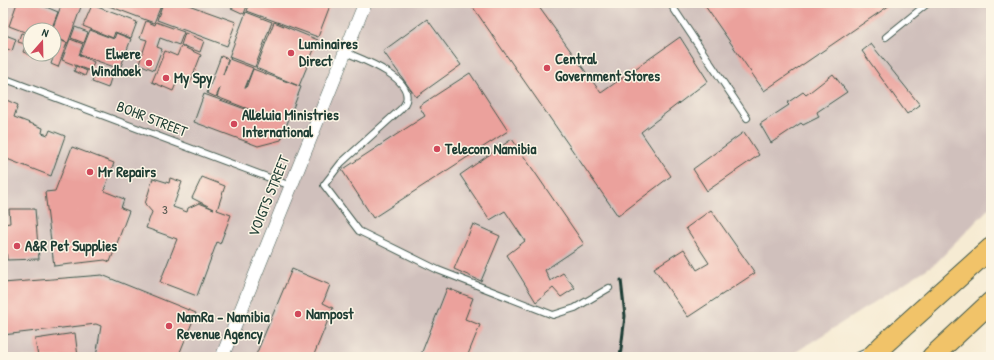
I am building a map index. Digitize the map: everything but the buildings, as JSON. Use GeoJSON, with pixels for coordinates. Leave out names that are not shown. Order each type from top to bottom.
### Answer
{"type":"FeatureCollection","features":[{"type":"Feature","properties":{"kind":"main road"},"geometry":{"type":"LineString","coordinates":[[876,351],[991,248]]}},
{"type":"Feature","properties":{"kind":"main road"},"geometry":{"type":"LineString","coordinates":[[932,357],[991,302]]}},
{"type":"Feature","properties":{"kind":"street","name":"VOIGTS STREET"},"geometry":{"type":"LineString","coordinates":[[222,357],[365,3]]}},
{"type":"Feature","properties":{"kind":"lane"},"geometry":{"type":"LineString","coordinates":[[670,3],[747,118]]}},
{"type":"Feature","properties":{"kind":"lane"},"geometry":{"type":"LineString","coordinates":[[886,37],[928,3]]}},
{"type":"Feature","properties":{"kind":"lane"},"geometry":{"type":"LineString","coordinates":[[345,52],[384,69],[394,76],[406,94],[406,102],[401,109],[341,163],[324,185],[358,231],[438,270],[553,315],[575,308],[609,288]]}},
{"type":"Feature","properties":{"kind":"lane","name":"BOHR STREET"},"geometry":{"type":"LineString","coordinates":[[3,78],[291,186]]}},
{"type":"Feature","properties":{"kind":"lane"},"geometry":{"type":"LineString","coordinates":[[856,357],[876,351]]}},
{"type":"Feature","properties":{"kind":"shaded area"},"geometry":{"type":"Polygon","coordinates":[[[3,3],[991,3],[991,206],[936,263],[788,357],[3,357],[3,3]]]}},
{"type":"Feature","properties":{"kind":"railway"},"geometry":{"type":"LineString","coordinates":[[620,357],[625,316],[621,280]]}},
{"type":"Feature","properties":{"kind":"place","name":"Luminaires Direct"},"geometry":{"type":"Point","coordinates":[291,53]}},
{"type":"Feature","properties":{"kind":"place","name":"Elwere Windhoek"},"geometry":{"type":"Point","coordinates":[149,63]}},
{"type":"Feature","properties":{"kind":"place","name":"Central Government Stores"},"geometry":{"type":"Point","coordinates":[547,68]}},
{"type":"Feature","properties":{"kind":"place","name":"My Spy"},"geometry":{"type":"Point","coordinates":[166,78]}},
{"type":"Feature","properties":{"kind":"place","name":"Alleluia Ministries International"},"geometry":{"type":"Point","coordinates":[234,124]}},
{"type":"Feature","properties":{"kind":"place","name":"Telecom Namibia"},"geometry":{"type":"Point","coordinates":[437,149]}},
{"type":"Feature","properties":{"kind":"place","name":"Mr Repairs"},"geometry":{"type":"Point","coordinates":[90,172]}},
{"type":"Feature","properties":{"kind":"place","name":"A&R Pet Supplies"},"geometry":{"type":"Point","coordinates":[17,246]}},
{"type":"Feature","properties":{"kind":"place","name":"Nampost"},"geometry":{"type":"Point","coordinates":[298,314]}},
{"type":"Feature","properties":{"kind":"place","name":"NamRa - Namibia Revenue Agency"},"geometry":{"type":"Point","coordinates":[169,326]}}]}
